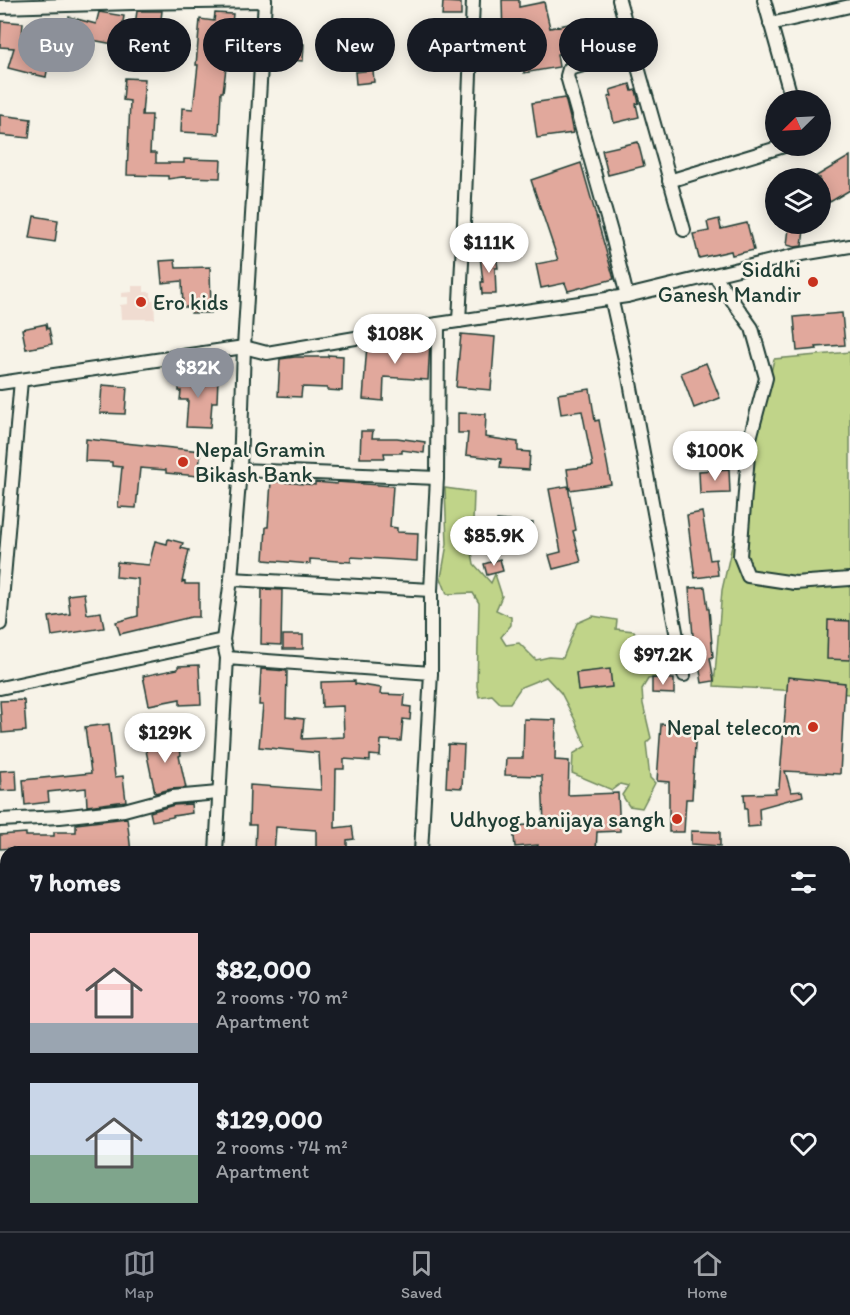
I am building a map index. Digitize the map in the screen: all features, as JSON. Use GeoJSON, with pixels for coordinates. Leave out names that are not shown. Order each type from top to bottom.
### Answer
{"type":"FeatureCollection","features":[{"type":"Feature","properties":{"kind":"street"},"geometry":{"type":"LineString","coordinates":[[459,321],[473,0]]}},
{"type":"Feature","properties":{"kind":"street"},"geometry":{"type":"LineString","coordinates":[[619,0],[624,18]]}},
{"type":"Feature","properties":{"kind":"street"},"geometry":{"type":"LineString","coordinates":[[764,0],[789,90]]}},
{"type":"Feature","properties":{"kind":"street"},"geometry":{"type":"LineString","coordinates":[[0,7],[265,1],[244,347],[240,470],[231,579],[223,640],[227,658],[216,846]]}},
{"type":"Feature","properties":{"kind":"street"},"geometry":{"type":"LineString","coordinates":[[770,24],[850,6]]}},
{"type":"Feature","properties":{"kind":"street"},"geometry":{"type":"LineString","coordinates":[[568,72],[567,76],[627,296]]}},
{"type":"Feature","properties":{"kind":"street"},"geometry":{"type":"LineString","coordinates":[[639,72],[684,230]]}},
{"type":"Feature","properties":{"kind":"street"},"geometry":{"type":"LineString","coordinates":[[669,181],[765,152]]}},
{"type":"Feature","properties":{"kind":"street"},"geometry":{"type":"LineString","coordinates":[[0,383],[244,347],[267,353],[438,324],[627,296],[796,255],[850,246]]}},
{"type":"Feature","properties":{"kind":"street"},"geometry":{"type":"LineString","coordinates":[[715,276],[752,328],[766,378],[749,442],[740,556],[748,576],[795,583],[850,579]]}},
{"type":"Feature","properties":{"kind":"street"},"geometry":{"type":"LineString","coordinates":[[611,297],[629,377],[684,675]]}},
{"type":"Feature","properties":{"kind":"street"},"geometry":{"type":"LineString","coordinates":[[421,846],[431,673],[431,590],[437,478],[438,324]]}},
{"type":"Feature","properties":{"kind":"street"},"geometry":{"type":"LineString","coordinates":[[0,624],[21,380]]}},
{"type":"Feature","properties":{"kind":"street"},"geometry":{"type":"LineString","coordinates":[[240,470],[437,478]]}},
{"type":"Feature","properties":{"kind":"street"},"geometry":{"type":"LineString","coordinates":[[231,579],[431,590]]}},
{"type":"Feature","properties":{"kind":"street"},"geometry":{"type":"LineString","coordinates":[[0,688],[223,640]]}},
{"type":"Feature","properties":{"kind":"street"},"geometry":{"type":"LineString","coordinates":[[227,658],[431,673]]}},
{"type":"Feature","properties":{"kind":"street"},"geometry":{"type":"LineString","coordinates":[[0,820],[60,817],[124,810],[173,797],[218,793]]}},
{"type":"Feature","properties":{"kind":"shaded area","name":"Ero kids"},"geometry":{"type":"Polygon","coordinates":[[[132,286],[144,286],[144,292],[151,292],[155,319],[121,319],[120,305],[128,304],[128,297],[121,297],[121,293],[132,292],[132,286]]]}},
{"type":"Feature","properties":{"kind":"green space"},"geometry":{"type":"Polygon","coordinates":[[[850,352],[850,694],[714,686],[722,590],[774,359],[850,352]]]}},
{"type":"Feature","properties":{"kind":"green space"},"geometry":{"type":"Polygon","coordinates":[[[445,488],[474,492],[472,553],[474,564],[491,583],[495,574],[502,596],[496,610],[511,617],[511,625],[501,637],[506,645],[519,643],[536,660],[549,657],[563,658],[577,623],[593,616],[617,620],[616,629],[634,631],[640,641],[625,647],[633,646],[638,653],[647,648],[669,657],[669,675],[648,679],[642,689],[651,738],[646,743],[650,778],[655,783],[642,808],[629,806],[622,795],[628,786],[620,784],[612,790],[572,773],[573,754],[586,746],[561,693],[546,677],[521,687],[510,703],[500,703],[492,695],[479,697],[477,686],[479,603],[473,593],[447,594],[441,578],[447,544],[445,488]]]}},
{"type":"Feature","properties":{"kind":"building"},"geometry":{"type":"Polygon","coordinates":[[[502,0],[519,0],[519,7],[544,2],[550,28],[559,26],[559,54],[557,54],[559,67],[547,69],[547,18],[502,18],[502,0]]]}},
{"type":"Feature","properties":{"kind":"building"},"geometry":{"type":"Polygon","coordinates":[[[443,2],[461,3],[461,16],[442,16],[443,2]]]}},
{"type":"Feature","properties":{"kind":"building"},"geometry":{"type":"Polygon","coordinates":[[[137,11],[162,11],[161,18],[136,18],[137,11]]]}},
{"type":"Feature","properties":{"kind":"building"},"geometry":{"type":"Polygon","coordinates":[[[99,12],[124,16],[124,18],[107,18],[107,43],[95,40],[99,12]]]}},
{"type":"Feature","properties":{"kind":"building"},"geometry":{"type":"Polygon","coordinates":[[[215,13],[233,14],[233,18],[214,18],[215,13]]]}},
{"type":"Feature","properties":{"kind":"building"},"geometry":{"type":"Polygon","coordinates":[[[200,19],[203,19],[203,72],[226,72],[223,92],[221,92],[219,134],[181,132],[182,108],[193,109],[200,19]]]}},
{"type":"Feature","properties":{"kind":"building"},"geometry":{"type":"Polygon","coordinates":[[[1,21],[18,23],[18,70],[8,68],[14,48],[0,47],[1,21]]]}},
{"type":"Feature","properties":{"kind":"building"},"geometry":{"type":"Polygon","coordinates":[[[25,72],[47,72],[46,77],[25,72]]]}},
{"type":"Feature","properties":{"kind":"building"},"geometry":{"type":"Polygon","coordinates":[[[355,72],[373,72],[374,82],[356,84],[355,72]]]}},
{"type":"Feature","properties":{"kind":"building"},"geometry":{"type":"Polygon","coordinates":[[[125,78],[145,79],[142,115],[152,115],[150,153],[156,153],[156,163],[184,163],[184,159],[221,160],[220,178],[168,179],[168,176],[127,175],[130,101],[123,100],[125,78]]]}},
{"type":"Feature","properties":{"kind":"building"},"geometry":{"type":"Polygon","coordinates":[[[630,84],[632,91],[636,90],[639,117],[614,123],[608,97],[612,96],[610,90],[630,84]]]}},
{"type":"Feature","properties":{"kind":"building"},"geometry":{"type":"Polygon","coordinates":[[[565,98],[573,133],[537,138],[532,103],[565,98]]]}},
{"type":"Feature","properties":{"kind":"building"},"geometry":{"type":"Polygon","coordinates":[[[0,115],[31,119],[29,138],[0,135],[0,115]]]}},
{"type":"Feature","properties":{"kind":"building"},"geometry":{"type":"Polygon","coordinates":[[[638,142],[644,166],[608,175],[602,150],[638,142]]]}},
{"type":"Feature","properties":{"kind":"building"},"geometry":{"type":"Polygon","coordinates":[[[850,156],[850,190],[831,201],[831,168],[850,156]]]}},
{"type":"Feature","properties":{"kind":"building"},"geometry":{"type":"Polygon","coordinates":[[[581,163],[614,279],[568,291],[565,283],[541,288],[536,264],[558,260],[531,180],[581,163]]]}},
{"type":"Feature","properties":{"kind":"building"},"geometry":{"type":"Polygon","coordinates":[[[34,216],[58,220],[55,242],[30,238],[34,216]]]}},
{"type":"Feature","properties":{"kind":"building"},"geometry":{"type":"Polygon","coordinates":[[[719,219],[721,229],[747,223],[754,250],[732,255],[731,251],[699,258],[693,234],[709,231],[707,222],[719,219]]]}},
{"type":"Feature","properties":{"kind":"building"},"geometry":{"type":"Polygon","coordinates":[[[788,234],[804,234],[802,246],[787,245],[788,234]]]}},
{"type":"Feature","properties":{"kind":"building"},"geometry":{"type":"Polygon","coordinates":[[[496,254],[498,268],[495,268],[496,294],[482,294],[480,256],[496,254]]]}},
{"type":"Feature","properties":{"kind":"building"},"geometry":{"type":"Polygon","coordinates":[[[175,260],[176,268],[210,267],[211,313],[191,313],[191,307],[183,307],[182,281],[162,283],[160,261],[175,260]]]}},
{"type":"Feature","properties":{"kind":"building"},"geometry":{"type":"Polygon","coordinates":[[[842,313],[845,345],[797,351],[794,317],[842,313]]]}},
{"type":"Feature","properties":{"kind":"building"},"geometry":{"type":"Polygon","coordinates":[[[46,324],[52,344],[26,349],[22,329],[46,324]]]}},
{"type":"Feature","properties":{"kind":"building"},"geometry":{"type":"Polygon","coordinates":[[[461,334],[495,337],[491,390],[456,387],[461,334]]]}},
{"type":"Feature","properties":{"kind":"building"},"geometry":{"type":"Polygon","coordinates":[[[404,338],[430,340],[428,380],[384,377],[383,401],[363,399],[367,344],[404,346],[404,338]]]}},
{"type":"Feature","properties":{"kind":"building"},"geometry":{"type":"Polygon","coordinates":[[[328,355],[343,356],[342,391],[302,387],[301,397],[278,396],[280,359],[328,357],[328,355]]]}},
{"type":"Feature","properties":{"kind":"building"},"geometry":{"type":"Polygon","coordinates":[[[706,363],[720,398],[694,408],[681,373],[706,363]]]}},
{"type":"Feature","properties":{"kind":"building"},"geometry":{"type":"Polygon","coordinates":[[[180,373],[218,378],[217,402],[212,402],[210,428],[186,427],[188,400],[180,400],[180,373]]]}},
{"type":"Feature","properties":{"kind":"building"},"geometry":{"type":"Polygon","coordinates":[[[102,385],[127,387],[125,414],[100,413],[102,385]]]}},
{"type":"Feature","properties":{"kind":"building"},"geometry":{"type":"Polygon","coordinates":[[[590,389],[595,421],[599,420],[611,484],[570,490],[567,469],[593,466],[582,411],[561,414],[558,394],[590,389]]]}},
{"type":"Feature","properties":{"kind":"building"},"geometry":{"type":"Polygon","coordinates":[[[458,413],[486,414],[485,437],[518,442],[518,451],[530,452],[529,470],[500,468],[501,459],[466,455],[468,433],[458,433],[458,413]]]}},
{"type":"Feature","properties":{"kind":"building"},"geometry":{"type":"Polygon","coordinates":[[[361,431],[373,431],[372,438],[397,438],[425,442],[424,453],[402,450],[402,453],[384,453],[385,458],[360,458],[361,431]]]}},
{"type":"Feature","properties":{"kind":"building"},"geometry":{"type":"Polygon","coordinates":[[[86,439],[201,451],[198,476],[140,468],[136,508],[118,507],[122,467],[112,466],[112,462],[85,461],[86,439]]]}},
{"type":"Feature","properties":{"kind":"building"},"geometry":{"type":"Polygon","coordinates":[[[729,469],[730,493],[700,494],[699,471],[729,469]]]}},
{"type":"Feature","properties":{"kind":"building"},"geometry":{"type":"Polygon","coordinates":[[[271,481],[315,485],[315,482],[337,484],[337,482],[393,486],[390,527],[397,528],[397,532],[418,533],[417,561],[351,557],[351,562],[310,559],[310,564],[264,560],[271,481]]]}},
{"type":"Feature","properties":{"kind":"building"},"geometry":{"type":"Polygon","coordinates":[[[568,486],[576,530],[573,531],[581,562],[553,569],[549,555],[561,552],[549,489],[568,486]]]}},
{"type":"Feature","properties":{"kind":"building"},"geometry":{"type":"Polygon","coordinates":[[[702,512],[710,560],[716,559],[718,575],[695,578],[687,515],[702,512]]]}},
{"type":"Feature","properties":{"kind":"building"},"geometry":{"type":"Polygon","coordinates":[[[497,520],[533,523],[532,540],[483,536],[483,524],[497,525],[497,520]]]}},
{"type":"Feature","properties":{"kind":"building"},"geometry":{"type":"Polygon","coordinates":[[[168,539],[183,543],[181,548],[189,550],[182,582],[199,584],[199,617],[120,634],[116,622],[138,616],[138,579],[116,577],[117,562],[149,565],[155,541],[167,544],[168,539]]]}},
{"type":"Feature","properties":{"kind":"building"},"geometry":{"type":"Polygon","coordinates":[[[500,559],[503,571],[487,575],[484,564],[500,559]]]}},
{"type":"Feature","properties":{"kind":"building"},"geometry":{"type":"Polygon","coordinates":[[[705,587],[709,609],[713,657],[710,658],[714,681],[702,683],[698,659],[693,659],[689,588],[705,587]]]}},
{"type":"Feature","properties":{"kind":"building"},"geometry":{"type":"Polygon","coordinates":[[[262,589],[282,590],[281,645],[261,644],[262,589]]]}},
{"type":"Feature","properties":{"kind":"building"},"geometry":{"type":"Polygon","coordinates":[[[84,593],[87,614],[101,612],[104,628],[52,636],[49,617],[70,614],[68,595],[84,593]]]}},
{"type":"Feature","properties":{"kind":"building"},"geometry":{"type":"Polygon","coordinates":[[[828,620],[850,621],[850,660],[827,659],[828,620]]]}},
{"type":"Feature","properties":{"kind":"building"},"geometry":{"type":"Polygon","coordinates":[[[283,635],[303,635],[303,649],[283,649],[283,635]]]}},
{"type":"Feature","properties":{"kind":"building"},"geometry":{"type":"Polygon","coordinates":[[[199,665],[201,704],[180,705],[180,699],[149,705],[143,676],[178,669],[178,666],[199,665]]]}},
{"type":"Feature","properties":{"kind":"building"},"geometry":{"type":"Polygon","coordinates":[[[261,669],[287,671],[286,717],[304,719],[302,739],[344,737],[343,706],[322,707],[321,682],[355,681],[355,684],[381,688],[380,694],[405,695],[404,706],[411,707],[410,720],[403,719],[401,741],[381,740],[380,756],[370,755],[370,761],[344,759],[344,769],[336,769],[335,828],[352,826],[354,839],[347,840],[347,846],[316,846],[316,830],[276,827],[274,846],[255,846],[256,825],[249,825],[250,785],[321,790],[319,753],[259,747],[263,705],[259,705],[261,669]]]}},
{"type":"Feature","properties":{"kind":"building"},"geometry":{"type":"Polygon","coordinates":[[[610,669],[612,687],[578,691],[576,673],[610,669]]]}},
{"type":"Feature","properties":{"kind":"building","name":"Nepal telecom"},"geometry":{"type":"Polygon","coordinates":[[[788,677],[845,683],[840,774],[785,771],[791,792],[802,791],[803,796],[759,808],[760,826],[748,827],[744,794],[776,793],[775,789],[779,788],[788,677]]]}},
{"type":"Feature","properties":{"kind":"building"},"geometry":{"type":"Polygon","coordinates":[[[652,678],[674,679],[674,694],[652,693],[652,678]]]}},
{"type":"Feature","properties":{"kind":"building"},"geometry":{"type":"Polygon","coordinates":[[[24,700],[26,731],[2,733],[0,701],[24,700]]]}},
{"type":"Feature","properties":{"kind":"building"},"geometry":{"type":"Polygon","coordinates":[[[524,719],[556,720],[555,760],[569,761],[568,795],[618,793],[620,831],[597,832],[596,846],[515,846],[513,826],[544,824],[542,776],[505,775],[506,758],[523,758],[524,719]]]}},
{"type":"Feature","properties":{"kind":"building"},"geometry":{"type":"Polygon","coordinates":[[[109,724],[115,777],[123,776],[126,801],[87,806],[86,788],[48,792],[49,802],[25,805],[23,780],[91,773],[85,727],[109,724]]]}},
{"type":"Feature","properties":{"kind":"building"},"geometry":{"type":"Polygon","coordinates":[[[661,724],[696,726],[692,799],[686,799],[684,832],[669,832],[669,782],[657,781],[661,724]]]}},
{"type":"Feature","properties":{"kind":"building"},"geometry":{"type":"Polygon","coordinates":[[[178,736],[181,755],[179,756],[186,788],[155,793],[144,741],[178,736]]]}},
{"type":"Feature","properties":{"kind":"building"},"geometry":{"type":"Polygon","coordinates":[[[448,744],[464,745],[462,788],[446,787],[448,744]]]}},
{"type":"Feature","properties":{"kind":"building"},"geometry":{"type":"Polygon","coordinates":[[[16,770],[17,790],[1,791],[0,771],[16,770]]]}},
{"type":"Feature","properties":{"kind":"building"},"geometry":{"type":"Polygon","coordinates":[[[191,804],[192,813],[152,821],[150,812],[174,805],[191,804]]]}},
{"type":"Feature","properties":{"kind":"building"},"geometry":{"type":"Polygon","coordinates":[[[127,818],[130,846],[0,846],[0,835],[26,833],[26,836],[54,836],[54,832],[76,832],[76,824],[127,818]]]}},
{"type":"Feature","properties":{"kind":"building"},"geometry":{"type":"Polygon","coordinates":[[[691,831],[720,832],[720,846],[691,844],[691,831]]]}},
{"type":"Feature","properties":{"kind":"place","name":"Siddhi Ganesh Mandir"},"geometry":{"type":"Point","coordinates":[813,282]}},
{"type":"Feature","properties":{"kind":"place","name":"Ero kids"},"geometry":{"type":"Point","coordinates":[141,302]}},
{"type":"Feature","properties":{"kind":"place","name":"Nepal Gramin Bikash Bank"},"geometry":{"type":"Point","coordinates":[183,462]}},
{"type":"Feature","properties":{"kind":"place","name":"Nepal telecom"},"geometry":{"type":"Point","coordinates":[813,727]}},
{"type":"Feature","properties":{"kind":"place","name":"Udhyog banijaya sangh"},"geometry":{"type":"Point","coordinates":[677,819]}}]}
